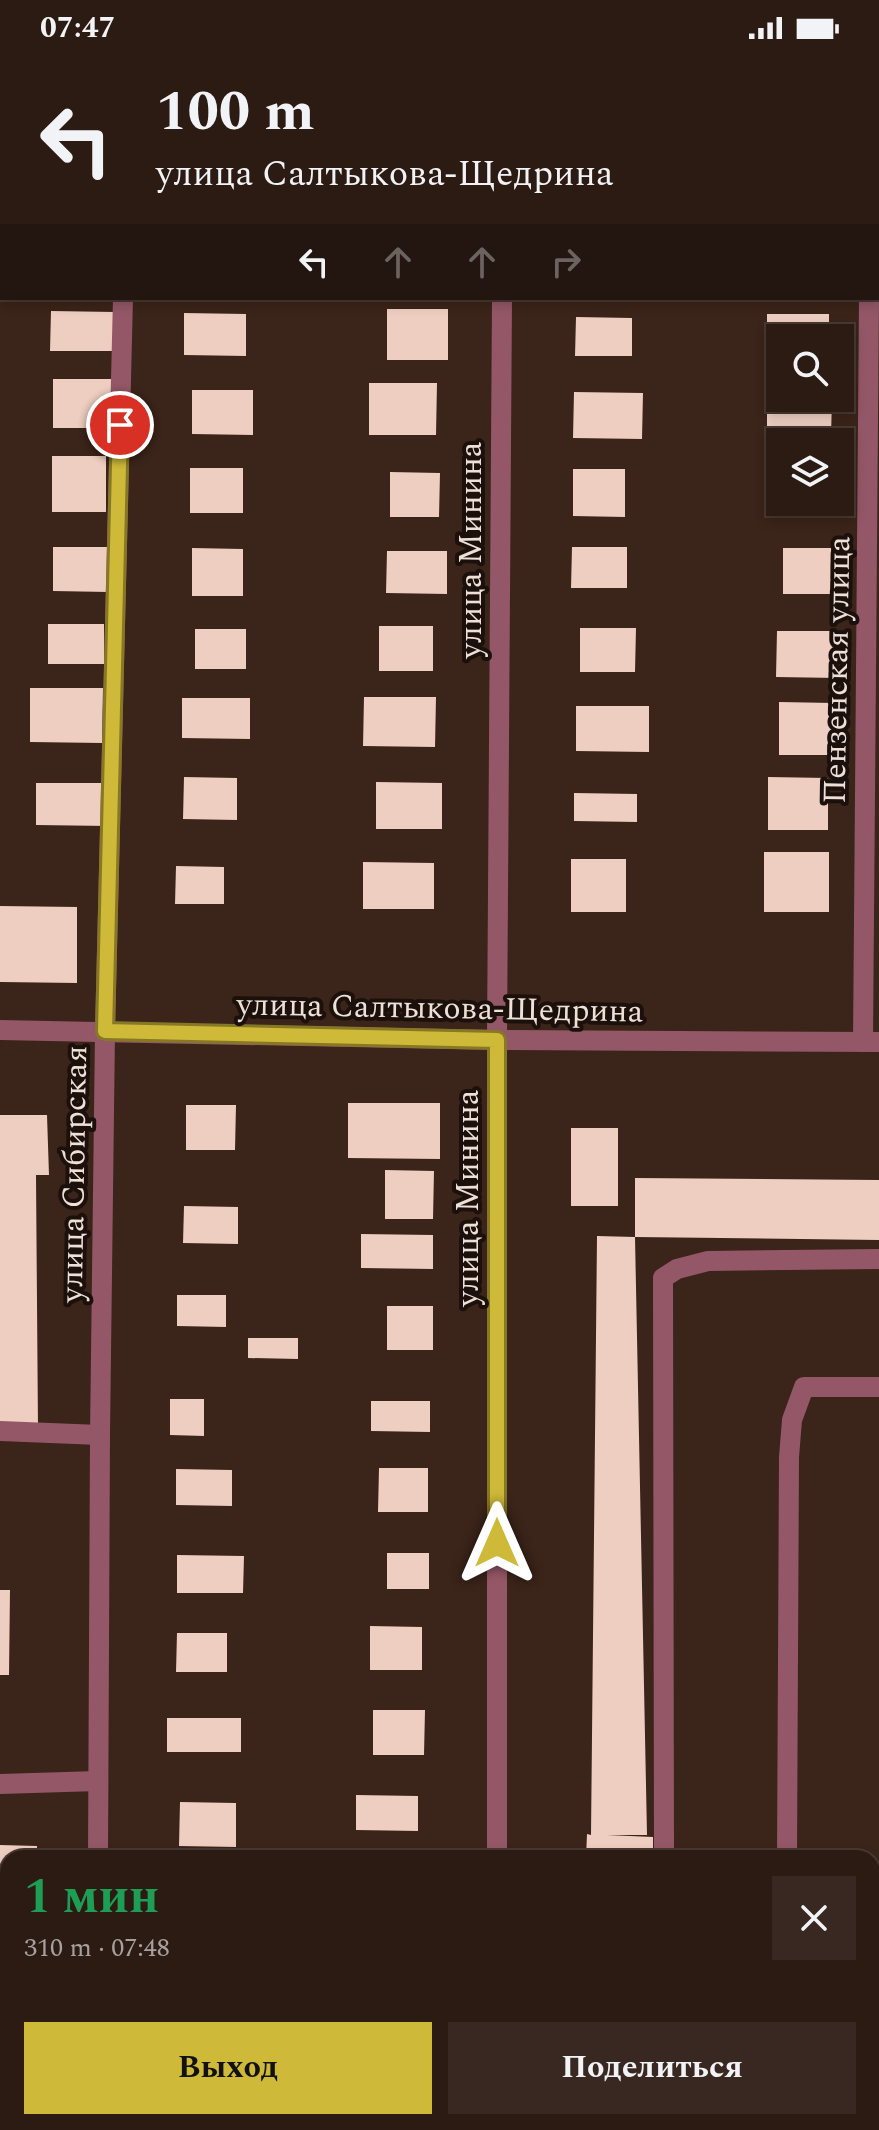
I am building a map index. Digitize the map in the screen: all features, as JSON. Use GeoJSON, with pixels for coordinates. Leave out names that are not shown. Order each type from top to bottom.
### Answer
{"type":"FeatureCollection","features":[{"type":"Feature","properties":{"kind":"street","name":"улица Сибирская"},"geometry":{"type":"LineString","coordinates":[[98,1850],[105,1031],[123,300]]}},
{"type":"Feature","properties":{"kind":"street","name":"улица Минина"},"geometry":{"type":"LineString","coordinates":[[497,1850],[497,1040],[502,300]]}},
{"type":"Feature","properties":{"kind":"street","name":"Пензенская улица"},"geometry":{"type":"LineString","coordinates":[[869,300],[871,1042]]}},
{"type":"Feature","properties":{"kind":"street","name":"улица Салтыкова-Щедрина"},"geometry":{"type":"LineString","coordinates":[[0,1030],[497,1040],[871,1042]]}},
{"type":"Feature","properties":{"kind":"street"},"geometry":{"type":"LineString","coordinates":[[664,1850],[663,1278],[677,1269],[708,1261],[879,1259]]}},
{"type":"Feature","properties":{"kind":"street"},"geometry":{"type":"LineString","coordinates":[[787,1850],[789,1457],[792,1420],[804,1387],[879,1387]]}},
{"type":"Feature","properties":{"kind":"street"},"geometry":{"type":"LineString","coordinates":[[0,1431],[100,1435]]}},
{"type":"Feature","properties":{"kind":"street"},"geometry":{"type":"LineString","coordinates":[[0,1784],[98,1781]]}},
{"type":"Feature","properties":{"kind":"building"},"geometry":{"type":"Polygon","coordinates":[[[387,309],[448,309],[448,360],[387,360],[387,309]]]}},
{"type":"Feature","properties":{"kind":"building"},"geometry":{"type":"Polygon","coordinates":[[[51,311],[115,312],[115,351],[50,351],[51,311]]]}},
{"type":"Feature","properties":{"kind":"building"},"geometry":{"type":"Polygon","coordinates":[[[184,313],[246,314],[246,356],[184,355],[184,313]]]}},
{"type":"Feature","properties":{"kind":"building"},"geometry":{"type":"Polygon","coordinates":[[[767,314],[829,314],[829,324],[767,324],[767,314]]]}},
{"type":"Feature","properties":{"kind":"building"},"geometry":{"type":"Polygon","coordinates":[[[576,317],[632,318],[632,356],[575,356],[576,317]]]}},
{"type":"Feature","properties":{"kind":"building"},"geometry":{"type":"Polygon","coordinates":[[[53,379],[115,379],[114,428],[53,428],[53,379]]]}},
{"type":"Feature","properties":{"kind":"building"},"geometry":{"type":"Polygon","coordinates":[[[369,383],[437,383],[436,435],[369,435],[369,383]]]}},
{"type":"Feature","properties":{"kind":"building"},"geometry":{"type":"Polygon","coordinates":[[[192,390],[253,390],[253,435],[192,434],[192,390]]]}},
{"type":"Feature","properties":{"kind":"building"},"geometry":{"type":"Polygon","coordinates":[[[574,392],[643,393],[642,439],[573,438],[574,392]]]}},
{"type":"Feature","properties":{"kind":"building"},"geometry":{"type":"Polygon","coordinates":[[[767,412],[832,412],[831,428],[767,428],[767,412]]]}},
{"type":"Feature","properties":{"kind":"building"},"geometry":{"type":"Polygon","coordinates":[[[52,456],[106,456],[106,512],[52,512],[52,456]]]}},
{"type":"Feature","properties":{"kind":"building"},"geometry":{"type":"Polygon","coordinates":[[[190,468],[243,468],[243,513],[190,513],[190,468]]]}},
{"type":"Feature","properties":{"kind":"building"},"geometry":{"type":"Polygon","coordinates":[[[573,469],[625,469],[625,517],[573,516],[573,469]]]}},
{"type":"Feature","properties":{"kind":"building"},"geometry":{"type":"Polygon","coordinates":[[[390,472],[440,473],[439,517],[390,517],[390,472]]]}},
{"type":"Feature","properties":{"kind":"building"},"geometry":{"type":"Polygon","coordinates":[[[53,547],[108,547],[108,592],[53,591],[53,547]]]}},
{"type":"Feature","properties":{"kind":"building"},"geometry":{"type":"Polygon","coordinates":[[[572,547],[627,547],[627,588],[571,588],[572,547]]]}},
{"type":"Feature","properties":{"kind":"building"},"geometry":{"type":"Polygon","coordinates":[[[192,548],[243,549],[243,596],[192,596],[192,548]]]}},
{"type":"Feature","properties":{"kind":"building"},"geometry":{"type":"Polygon","coordinates":[[[783,548],[831,548],[831,594],[783,594],[783,548]]]}},
{"type":"Feature","properties":{"kind":"building"},"geometry":{"type":"Polygon","coordinates":[[[387,551],[447,551],[447,594],[386,593],[387,551]]]}},
{"type":"Feature","properties":{"kind":"building"},"geometry":{"type":"Polygon","coordinates":[[[48,624],[104,624],[104,664],[48,664],[48,624]]]}},
{"type":"Feature","properties":{"kind":"building"},"geometry":{"type":"Polygon","coordinates":[[[379,626],[433,626],[433,671],[379,671],[379,626]]]}},
{"type":"Feature","properties":{"kind":"building"},"geometry":{"type":"Polygon","coordinates":[[[580,628],[636,628],[635,672],[580,672],[580,628]]]}},
{"type":"Feature","properties":{"kind":"building"},"geometry":{"type":"Polygon","coordinates":[[[195,629],[246,629],[246,669],[195,669],[195,629]]]}},
{"type":"Feature","properties":{"kind":"building"},"geometry":{"type":"Polygon","coordinates":[[[777,631],[838,631],[838,678],[776,677],[777,631]]]}},
{"type":"Feature","properties":{"kind":"building"},"geometry":{"type":"Polygon","coordinates":[[[30,688],[103,688],[102,743],[30,742],[30,688]]]}},
{"type":"Feature","properties":{"kind":"building"},"geometry":{"type":"Polygon","coordinates":[[[364,697],[436,697],[435,747],[363,746],[364,697]]]}},
{"type":"Feature","properties":{"kind":"building"},"geometry":{"type":"Polygon","coordinates":[[[182,698],[250,698],[250,739],[182,738],[182,698]]]}},
{"type":"Feature","properties":{"kind":"building"},"geometry":{"type":"Polygon","coordinates":[[[779,702],[834,703],[834,755],[779,755],[779,702]]]}},
{"type":"Feature","properties":{"kind":"building"},"geometry":{"type":"Polygon","coordinates":[[[576,706],[649,706],[649,752],[576,751],[576,706]]]}},
{"type":"Feature","properties":{"kind":"building"},"geometry":{"type":"Polygon","coordinates":[[[184,777],[237,778],[237,820],[183,819],[184,777]]]}},
{"type":"Feature","properties":{"kind":"building"},"geometry":{"type":"Polygon","coordinates":[[[768,777],[828,778],[828,830],[768,830],[768,777]]]}},
{"type":"Feature","properties":{"kind":"building"},"geometry":{"type":"Polygon","coordinates":[[[376,782],[442,783],[442,829],[376,829],[376,782]]]}},
{"type":"Feature","properties":{"kind":"building"},"geometry":{"type":"Polygon","coordinates":[[[36,783],[108,783],[108,826],[36,825],[36,783]]]}},
{"type":"Feature","properties":{"kind":"building"},"geometry":{"type":"Polygon","coordinates":[[[574,793],[637,794],[637,822],[574,821],[574,793]]]}},
{"type":"Feature","properties":{"kind":"building"},"geometry":{"type":"Polygon","coordinates":[[[764,852],[829,852],[829,912],[764,912],[764,852]]]}},
{"type":"Feature","properties":{"kind":"building"},"geometry":{"type":"Polygon","coordinates":[[[571,859],[626,859],[626,912],[571,912],[571,859]]]}},
{"type":"Feature","properties":{"kind":"building"},"geometry":{"type":"Polygon","coordinates":[[[363,862],[434,863],[434,909],[363,909],[363,862]]]}},
{"type":"Feature","properties":{"kind":"building"},"geometry":{"type":"Polygon","coordinates":[[[176,866],[224,867],[224,904],[175,904],[176,866]]]}},
{"type":"Feature","properties":{"kind":"building"},"geometry":{"type":"Polygon","coordinates":[[[0,906],[77,907],[77,983],[0,982],[0,906]]]}},
{"type":"Feature","properties":{"kind":"building"},"geometry":{"type":"Polygon","coordinates":[[[348,1103],[440,1103],[440,1159],[348,1158],[348,1103]]]}},
{"type":"Feature","properties":{"kind":"building"},"geometry":{"type":"Polygon","coordinates":[[[186,1105],[236,1105],[235,1150],[186,1150],[186,1105]]]}},
{"type":"Feature","properties":{"kind":"building"},"geometry":{"type":"Polygon","coordinates":[[[0,1115],[47,1115],[49,1175],[36,1175],[38,1429],[0,1429],[0,1115]]]}},
{"type":"Feature","properties":{"kind":"building"},"geometry":{"type":"Polygon","coordinates":[[[571,1128],[618,1128],[618,1206],[571,1206],[571,1128]]]}},
{"type":"Feature","properties":{"kind":"building"},"geometry":{"type":"Polygon","coordinates":[[[385,1170],[434,1171],[433,1219],[385,1219],[385,1170]]]}},
{"type":"Feature","properties":{"kind":"building"},"geometry":{"type":"Polygon","coordinates":[[[635,1178],[879,1180],[879,1240],[635,1237],[635,1178]]]}},
{"type":"Feature","properties":{"kind":"building"},"geometry":{"type":"Polygon","coordinates":[[[184,1206],[238,1207],[238,1244],[183,1243],[184,1206]]]}},
{"type":"Feature","properties":{"kind":"building"},"geometry":{"type":"Polygon","coordinates":[[[361,1234],[433,1235],[433,1269],[361,1268],[361,1234]]]}},
{"type":"Feature","properties":{"kind":"building"},"geometry":{"type":"Polygon","coordinates":[[[597,1236],[635,1237],[647,1835],[607,1835],[653,1837],[653,1850],[586,1850],[587,1834],[591,1835],[597,1236]]]}},
{"type":"Feature","properties":{"kind":"building"},"geometry":{"type":"Polygon","coordinates":[[[177,1295],[226,1295],[226,1327],[177,1326],[177,1295]]]}},
{"type":"Feature","properties":{"kind":"building"},"geometry":{"type":"Polygon","coordinates":[[[387,1306],[433,1306],[433,1350],[387,1350],[387,1306]]]}},
{"type":"Feature","properties":{"kind":"building"},"geometry":{"type":"Polygon","coordinates":[[[248,1338],[298,1338],[298,1359],[248,1358],[248,1338]]]}},
{"type":"Feature","properties":{"kind":"building"},"geometry":{"type":"Polygon","coordinates":[[[170,1399],[204,1399],[204,1436],[170,1435],[170,1399]]]}},
{"type":"Feature","properties":{"kind":"building"},"geometry":{"type":"Polygon","coordinates":[[[371,1401],[430,1401],[430,1432],[371,1431],[371,1401]]]}},
{"type":"Feature","properties":{"kind":"building"},"geometry":{"type":"Polygon","coordinates":[[[379,1468],[428,1468],[428,1512],[378,1512],[379,1468]]]}},
{"type":"Feature","properties":{"kind":"building"},"geometry":{"type":"Polygon","coordinates":[[[176,1469],[232,1470],[232,1506],[176,1505],[176,1469]]]}},
{"type":"Feature","properties":{"kind":"building"},"geometry":{"type":"Polygon","coordinates":[[[387,1553],[429,1553],[429,1589],[387,1589],[387,1553]]]}},
{"type":"Feature","properties":{"kind":"building"},"geometry":{"type":"Polygon","coordinates":[[[177,1555],[244,1556],[243,1593],[177,1593],[177,1555]]]}},
{"type":"Feature","properties":{"kind":"building"},"geometry":{"type":"Polygon","coordinates":[[[0,1590],[10,1590],[9,1675],[0,1675],[0,1590]]]}},
{"type":"Feature","properties":{"kind":"building"},"geometry":{"type":"Polygon","coordinates":[[[370,1626],[422,1627],[422,1670],[370,1670],[370,1626]]]}},
{"type":"Feature","properties":{"kind":"building"},"geometry":{"type":"Polygon","coordinates":[[[177,1633],[227,1633],[227,1672],[176,1672],[177,1633]]]}},
{"type":"Feature","properties":{"kind":"building"},"geometry":{"type":"Polygon","coordinates":[[[373,1710],[425,1710],[424,1755],[373,1755],[373,1710]]]}},
{"type":"Feature","properties":{"kind":"building"},"geometry":{"type":"Polygon","coordinates":[[[167,1718],[241,1718],[241,1752],[167,1752],[167,1718]]]}},
{"type":"Feature","properties":{"kind":"building"},"geometry":{"type":"Polygon","coordinates":[[[356,1795],[418,1796],[418,1831],[356,1830],[356,1795]]]}},
{"type":"Feature","properties":{"kind":"building"},"geometry":{"type":"Polygon","coordinates":[[[180,1802],[236,1803],[236,1847],[179,1846],[180,1802]]]}},
{"type":"Feature","properties":{"kind":"building"},"geometry":{"type":"Polygon","coordinates":[[[0,1845],[37,1846],[37,1850],[0,1850],[0,1845]]]}},
{"type":"Feature","properties":{"kind":"route"},"geometry":{"type":"LineString","coordinates":[[120,425],[105,1031],[497,1040],[497,1543]]}}]}
